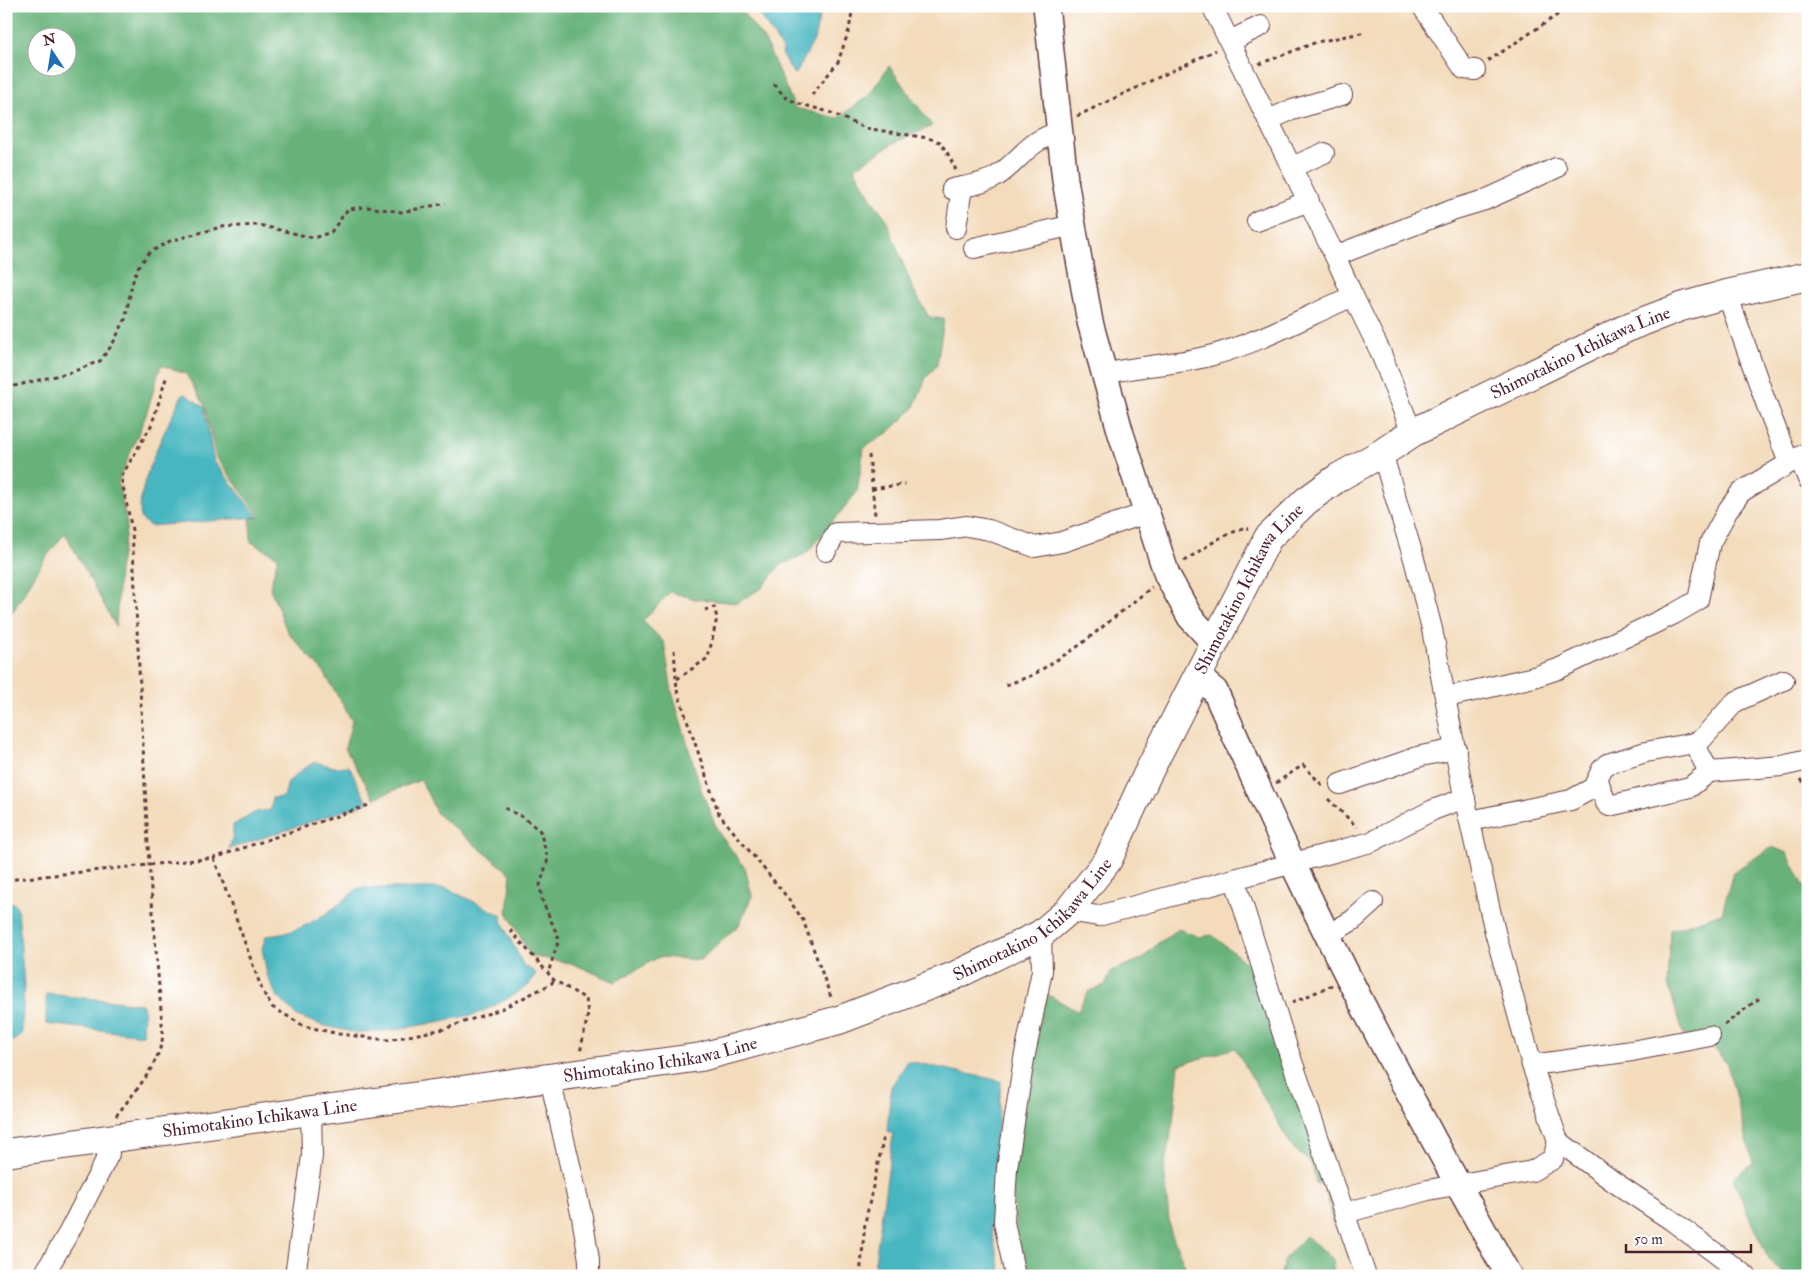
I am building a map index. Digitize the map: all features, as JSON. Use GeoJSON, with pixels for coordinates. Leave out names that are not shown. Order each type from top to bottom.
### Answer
{"type":"FeatureCollection","features":[{"type":"Feature","properties":{"kind":"main road","name":"Shimotakino Ichikawa Line"},"geometry":{"type":"LineString","coordinates":[[6,1153],[701,1057],[839,1020],[954,976],[1041,934],[1068,910],[1108,860],[1146,777],[1268,538],[1306,501],[1339,477],[1382,453],[1412,433],[1631,326],[1681,307],[1727,294],[1808,276]]}},
{"type":"Feature","properties":{"kind":"street"},"geometry":{"type":"LineString","coordinates":[[1046,6],[1059,129],[1090,322],[1120,434],[1167,575],[1190,617],[1214,643]]}},
{"type":"Feature","properties":{"kind":"street"},"geometry":{"type":"LineString","coordinates":[[1422,6],[1464,69],[1475,70]]}},
{"type":"Feature","properties":{"kind":"street"},"geometry":{"type":"LineString","coordinates":[[1216,7],[1231,43],[1336,256],[1380,351],[1412,433]]}},
{"type":"Feature","properties":{"kind":"street"},"geometry":{"type":"LineString","coordinates":[[1231,43],[1240,36],[1261,26]]}},
{"type":"Feature","properties":{"kind":"street"},"geometry":{"type":"LineString","coordinates":[[1268,120],[1289,111],[1342,95]]}},
{"type":"Feature","properties":{"kind":"street"},"geometry":{"type":"LineString","coordinates":[[956,228],[957,188],[987,182],[1006,170],[1039,139],[1059,129]]}},
{"type":"Feature","properties":{"kind":"street"},"geometry":{"type":"LineString","coordinates":[[1292,167],[1324,153]]}},
{"type":"Feature","properties":{"kind":"street"},"geometry":{"type":"LineString","coordinates":[[1336,256],[1452,210],[1485,200],[1556,168]]}},
{"type":"Feature","properties":{"kind":"street"},"geometry":{"type":"LineString","coordinates":[[1257,220],[1309,201]]}},
{"type":"Feature","properties":{"kind":"street"},"geometry":{"type":"LineString","coordinates":[[974,248],[1073,225]]}},
{"type":"Feature","properties":{"kind":"street"},"geometry":{"type":"LineString","coordinates":[[1727,294],[1766,403],[1798,457],[1808,478]]}},
{"type":"Feature","properties":{"kind":"street"},"geometry":{"type":"LineString","coordinates":[[1104,374],[1126,368],[1186,361],[1234,349],[1353,296]]}},
{"type":"Feature","properties":{"kind":"street"},"geometry":{"type":"LineString","coordinates":[[1345,1213],[1428,1190],[1532,1171],[1553,1159],[1558,1141],[1532,1065],[1495,932],[1465,798],[1432,629],[1414,559],[1382,453]]}},
{"type":"Feature","properties":{"kind":"street"},"geometry":{"type":"LineString","coordinates":[[1446,697],[1534,677],[1558,669],[1674,614],[1698,600],[1710,543],[1728,510],[1741,492],[1798,457]]}},
{"type":"Feature","properties":{"kind":"street"},"geometry":{"type":"LineString","coordinates":[[826,551],[836,533],[940,530],[967,526],[989,530],[1035,546],[1062,542],[1146,513]]}},
{"type":"Feature","properties":{"kind":"street"},"geometry":{"type":"LineString","coordinates":[[1198,677],[1215,691],[1292,863],[1348,977],[1458,1185],[1509,1276]]}},
{"type":"Feature","properties":{"kind":"street"},"geometry":{"type":"LineString","coordinates":[[1470,821],[1572,800],[1593,788],[1602,769],[1607,764],[1694,743],[1702,739],[1735,702],[1784,680]]}},
{"type":"Feature","properties":{"kind":"street"},"geometry":{"type":"LineString","coordinates":[[1694,743],[1709,772]]}},
{"type":"Feature","properties":{"kind":"street"},"geometry":{"type":"LineString","coordinates":[[1331,790],[1421,756],[1456,748]]}},
{"type":"Feature","properties":{"kind":"street"},"geometry":{"type":"LineString","coordinates":[[1596,782],[1599,783],[1606,803],[1610,806],[1690,787],[1709,772],[1782,766],[1808,760]]}},
{"type":"Feature","properties":{"kind":"street"},"geometry":{"type":"LineString","coordinates":[[1068,910],[1098,916],[1235,880],[1372,841],[1432,810],[1465,798]]}},
{"type":"Feature","properties":{"kind":"street"},"geometry":{"type":"LineString","coordinates":[[1235,880],[1276,1010],[1366,1276]]}},
{"type":"Feature","properties":{"kind":"street"},"geometry":{"type":"LineString","coordinates":[[1328,935],[1353,920],[1373,902]]}},
{"type":"Feature","properties":{"kind":"street"},"geometry":{"type":"LineString","coordinates":[[1015,1276],[1004,1222],[1007,1168],[1024,1059],[1042,971],[1041,934]]}},
{"type":"Feature","properties":{"kind":"street"},"geometry":{"type":"LineString","coordinates":[[1532,1065],[1710,1036]]}},
{"type":"Feature","properties":{"kind":"street"},"geometry":{"type":"LineString","coordinates":[[550,1079],[582,1217],[589,1260],[589,1276]]}},
{"type":"Feature","properties":{"kind":"street"},"geometry":{"type":"LineString","coordinates":[[295,1276],[312,1156],[311,1110]]}},
{"type":"Feature","properties":{"kind":"street"},"geometry":{"type":"LineString","coordinates":[[43,1276],[69,1232],[108,1154],[107,1138]]}},
{"type":"Feature","properties":{"kind":"street"},"geometry":{"type":"LineString","coordinates":[[1558,1141],[1614,1182],[1672,1220],[1746,1276]]}},
{"type":"Feature","properties":{"kind":"path"},"geometry":{"type":"LineString","coordinates":[[812,95],[838,62],[849,30],[853,6]]}},
{"type":"Feature","properties":{"kind":"path"},"geometry":{"type":"LineString","coordinates":[[1475,70],[1571,6]]}},
{"type":"Feature","properties":{"kind":"path"},"geometry":{"type":"LineString","coordinates":[[1244,70],[1317,42],[1366,32]]}},
{"type":"Feature","properties":{"kind":"path"},"geometry":{"type":"LineString","coordinates":[[1059,129],[1231,43]]}},
{"type":"Feature","properties":{"kind":"path"},"geometry":{"type":"LineString","coordinates":[[774,84],[785,97],[797,103],[829,112],[865,128],[928,138],[940,142],[952,161],[957,188]]}},
{"type":"Feature","properties":{"kind":"path"},"geometry":{"type":"LineString","coordinates":[[6,388],[72,372],[100,361],[112,345],[125,320],[132,284],[138,267],[149,254],[170,241],[221,227],[259,225],[314,238],[331,232],[348,210],[367,208],[402,212],[446,202]]}},
{"type":"Feature","properties":{"kind":"path"},"geometry":{"type":"LineString","coordinates":[[107,1138],[106,1129],[149,1073],[162,1047],[163,1035],[149,864],[132,530],[121,477],[152,424],[167,375]]}},
{"type":"Feature","properties":{"kind":"path"},"geometry":{"type":"LineString","coordinates":[[869,455],[876,533]]}},
{"type":"Feature","properties":{"kind":"path"},"geometry":{"type":"LineString","coordinates":[[872,489],[906,484]]}},
{"type":"Feature","properties":{"kind":"path"},"geometry":{"type":"LineString","coordinates":[[1006,685],[1033,675],[1080,645],[1184,561],[1218,539],[1245,528],[1268,538]]}},
{"type":"Feature","properties":{"kind":"path"},"geometry":{"type":"LineString","coordinates":[[676,680],[708,658],[717,618],[714,607],[705,610]]}},
{"type":"Feature","properties":{"kind":"path"},"geometry":{"type":"LineString","coordinates":[[674,650],[677,690],[719,814],[787,897],[803,920],[839,1020]]}},
{"type":"Feature","properties":{"kind":"path"},"geometry":{"type":"LineString","coordinates":[[1261,793],[1303,765],[1331,790],[1372,841]]}},
{"type":"Feature","properties":{"kind":"path"},"geometry":{"type":"LineString","coordinates":[[6,880],[214,858],[372,804]]}},
{"type":"Feature","properties":{"kind":"path"},"geometry":{"type":"LineString","coordinates":[[505,808],[524,818],[540,831],[548,859],[540,885],[541,893],[542,900],[559,939],[548,973]]}},
{"type":"Feature","properties":{"kind":"path"},"geometry":{"type":"LineString","coordinates":[[214,858],[262,990],[272,1007],[304,1026],[339,1034],[388,1040],[444,1029],[501,1009],[551,984],[554,980]]}},
{"type":"Feature","properties":{"kind":"path"},"geometry":{"type":"LineString","coordinates":[[510,930],[554,980],[586,999],[588,1014],[578,1062],[580,1073]]}},
{"type":"Feature","properties":{"kind":"path"},"geometry":{"type":"LineString","coordinates":[[1276,1010],[1348,977]]}},
{"type":"Feature","properties":{"kind":"path"},"geometry":{"type":"LineString","coordinates":[[1710,1036],[1761,997]]}},
{"type":"Feature","properties":{"kind":"path"},"geometry":{"type":"LineString","coordinates":[[860,1276],[865,1223],[883,1141],[882,1135]]}},
{"type":"Feature","properties":{"kind":"green space"},"geometry":{"type":"Polygon","coordinates":[[[6,6],[738,6],[765,41],[795,108],[838,118],[868,96],[889,66],[932,126],[894,143],[854,168],[872,200],[885,217],[913,289],[929,317],[944,319],[937,365],[926,378],[913,409],[889,432],[864,448],[857,492],[807,553],[779,566],[762,588],[737,603],[695,599],[670,592],[643,621],[664,642],[672,692],[701,789],[718,832],[745,868],[752,896],[739,925],[700,960],[659,957],[615,982],[571,963],[530,956],[507,912],[511,874],[437,814],[421,780],[374,798],[345,748],[352,721],[325,674],[287,631],[270,588],[278,557],[251,542],[250,519],[260,517],[216,457],[205,406],[186,374],[161,365],[146,415],[118,482],[127,525],[119,571],[116,627],[65,533],[44,560],[6,623],[6,6]]]}},
{"type":"Feature","properties":{"kind":"green space"},"geometry":{"type":"Polygon","coordinates":[[[1772,847],[1787,853],[1808,894],[1808,1276],[1786,1276],[1769,1260],[1733,1178],[1753,1163],[1727,1064],[1706,1038],[1684,1036],[1668,984],[1671,930],[1722,913],[1733,872],[1772,847]]]}},
{"type":"Feature","properties":{"kind":"green space"},"geometry":{"type":"Polygon","coordinates":[[[1179,929],[1199,937],[1212,935],[1248,964],[1272,1013],[1342,1217],[1333,1225],[1325,1185],[1316,1183],[1312,1164],[1292,1147],[1235,1048],[1179,1065],[1173,1122],[1164,1169],[1170,1230],[1189,1276],[1023,1276],[1014,1211],[1012,1179],[1045,993],[1077,1011],[1089,991],[1105,985],[1111,971],[1142,959],[1157,944],[1179,929]]]}},
{"type":"Feature","properties":{"kind":"green space"},"geometry":{"type":"Polygon","coordinates":[[[1306,1236],[1334,1260],[1331,1276],[1280,1276],[1285,1258],[1306,1236]]]}},
{"type":"Feature","properties":{"kind":"water"},"geometry":{"type":"Polygon","coordinates":[[[753,6],[822,6],[814,40],[796,74],[793,73],[783,57],[782,48],[753,6]]]}},
{"type":"Feature","properties":{"kind":"water"},"geometry":{"type":"Polygon","coordinates":[[[185,394],[204,407],[214,461],[258,517],[150,526],[141,519],[142,491],[147,474],[182,395],[185,394]]]}},
{"type":"Feature","properties":{"kind":"water"},"geometry":{"type":"Polygon","coordinates":[[[315,762],[334,767],[349,766],[367,803],[229,849],[233,835],[233,825],[256,812],[271,810],[272,798],[284,797],[288,782],[303,769],[315,762]]]}},
{"type":"Feature","properties":{"kind":"water"},"geometry":{"type":"Polygon","coordinates":[[[358,888],[446,888],[501,915],[523,965],[536,973],[529,985],[507,999],[477,1014],[396,1030],[357,1033],[321,1025],[297,1016],[276,995],[267,975],[262,948],[266,936],[283,934],[305,926],[342,902],[358,888]]]}},
{"type":"Feature","properties":{"kind":"water"},"geometry":{"type":"Polygon","coordinates":[[[7,901],[15,904],[18,909],[24,985],[22,1032],[16,1039],[6,1042],[7,901]]]}},
{"type":"Feature","properties":{"kind":"water"},"geometry":{"type":"Polygon","coordinates":[[[46,994],[142,1004],[144,1009],[143,1035],[46,1024],[46,994]]]}},
{"type":"Feature","properties":{"kind":"water"},"geometry":{"type":"Polygon","coordinates":[[[908,1061],[1001,1081],[991,1228],[1002,1276],[873,1276],[893,1135],[887,1131],[891,1087],[908,1061]]]}}]}
